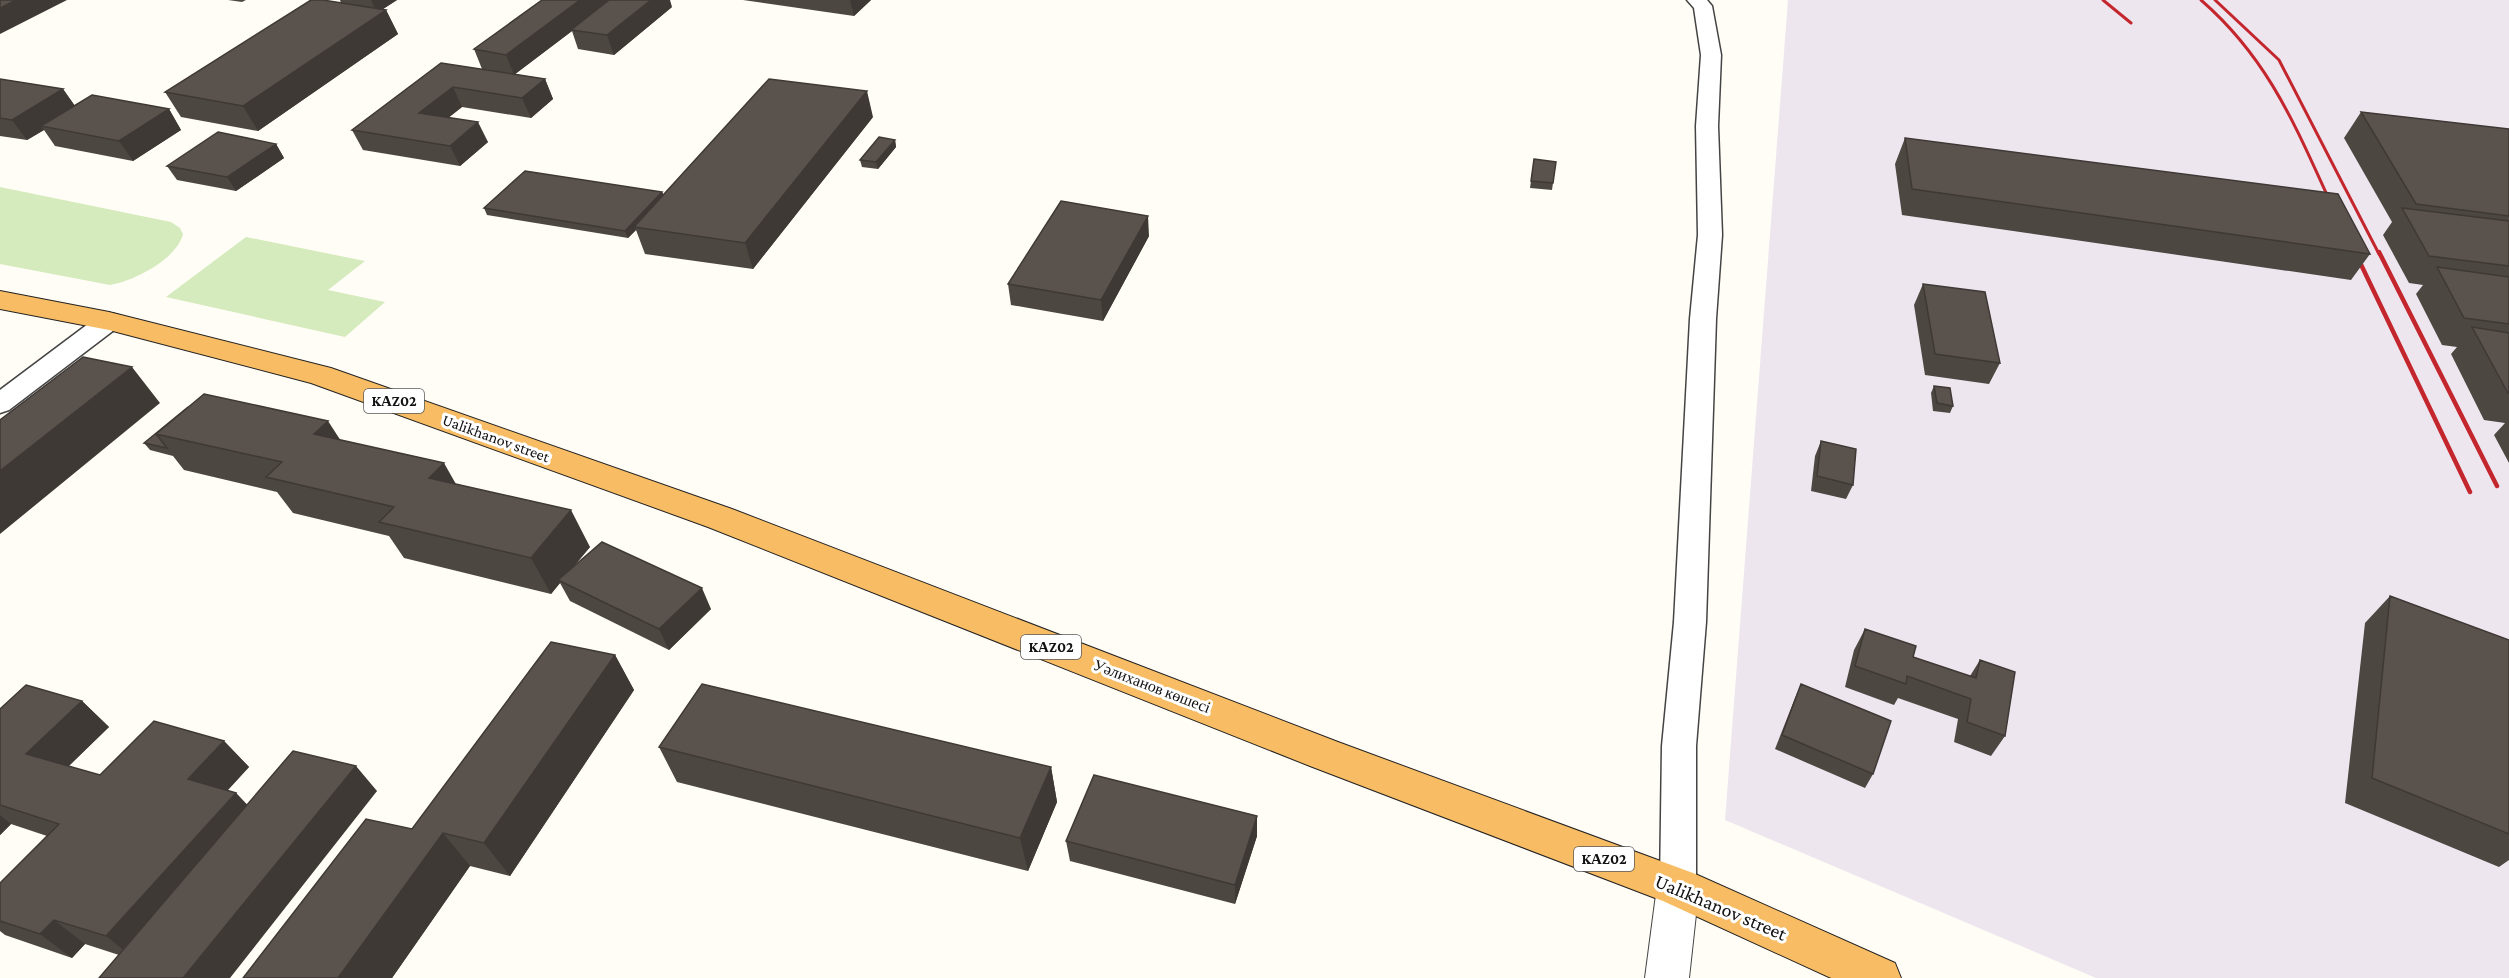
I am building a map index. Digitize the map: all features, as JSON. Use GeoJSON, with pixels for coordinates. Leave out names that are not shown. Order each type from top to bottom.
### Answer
{"type":"FeatureCollection","features":[{"type":"Feature","properties":{"kind":"highway","name":"Ualikhanov street"},"geometry":{"type":"LineString","coordinates":[[0,300],[109,321],[320,375],[720,518],[1335,758],[1678,887],[1879,978]]}},
{"type":"Feature","properties":{"kind":"street"},"geometry":{"type":"LineString","coordinates":[[1667,978],[1678,887],[1679,746],[1690,622],[1703,319],[1710,235],[1707,126],[1711,55],[1703,6],[1696,0]]}},
{"type":"Feature","properties":{"kind":"street"},"geometry":{"type":"LineString","coordinates":[[0,404],[109,321]]}},
{"type":"Feature","properties":{"kind":"shaded area"},"geometry":{"type":"Polygon","coordinates":[[[1788,0],[2509,0],[2509,978],[2096,978],[1725,820],[1788,0]]]}},
{"type":"Feature","properties":{"kind":"green space"},"geometry":{"type":"Polygon","coordinates":[[[0,187],[171,222],[180,228],[183,234],[179,243],[164,260],[142,274],[110,285],[0,264],[0,187]]]}},
{"type":"Feature","properties":{"kind":"green space"},"geometry":{"type":"Polygon","coordinates":[[[246,237],[365,261],[328,290],[385,302],[345,337],[166,297],[246,237]]]}},
{"type":"Feature","properties":{"kind":"building"},"geometry":{"type":"Polygon","coordinates":[[[0,0],[16,0],[0,8],[0,0]]]}},
{"type":"Feature","properties":{"kind":"building"},"geometry":{"type":"Polygon","coordinates":[[[311,0],[386,10],[243,106],[165,92],[311,0]]]}},
{"type":"Feature","properties":{"kind":"building"},"geometry":{"type":"Polygon","coordinates":[[[542,0],[580,0],[506,55],[474,49],[542,0]]]}},
{"type":"Feature","properties":{"kind":"building"},"geometry":{"type":"Polygon","coordinates":[[[609,0],[651,0],[607,35],[571,30],[609,0]]]}},
{"type":"Feature","properties":{"kind":"building"},"geometry":{"type":"Polygon","coordinates":[[[441,63],[545,79],[522,98],[453,87],[419,113],[478,122],[450,146],[352,130],[441,63]]]}},
{"type":"Feature","properties":{"kind":"building"},"geometry":{"type":"Polygon","coordinates":[[[0,79],[63,89],[12,120],[0,118],[0,79]]]}},
{"type":"Feature","properties":{"kind":"building"},"geometry":{"type":"Polygon","coordinates":[[[769,79],[867,91],[745,243],[634,227],[769,79]]]}},
{"type":"Feature","properties":{"kind":"building"},"geometry":{"type":"Polygon","coordinates":[[[92,95],[169,109],[119,141],[41,126],[92,95]]]}},
{"type":"Feature","properties":{"kind":"building"},"geometry":{"type":"Polygon","coordinates":[[[2361,112],[2509,129],[2509,216],[2416,204],[2361,112]]]}},
{"type":"Feature","properties":{"kind":"building"},"geometry":{"type":"Polygon","coordinates":[[[218,132],[276,144],[227,177],[167,166],[218,132]]]}},
{"type":"Feature","properties":{"kind":"building"},"geometry":{"type":"Polygon","coordinates":[[[879,137],[895,140],[876,162],[860,160],[879,137]]]}},
{"type":"Feature","properties":{"kind":"building"},"geometry":{"type":"Polygon","coordinates":[[[1905,138],[2338,194],[2370,254],[1912,189],[1905,138]]]}},
{"type":"Feature","properties":{"kind":"building"},"geometry":{"type":"Polygon","coordinates":[[[1534,159],[1556,162],[1553,183],[1531,181],[1534,159]]]}},
{"type":"Feature","properties":{"kind":"building"},"geometry":{"type":"Polygon","coordinates":[[[525,171],[662,192],[625,231],[484,208],[525,171]]]}},
{"type":"Feature","properties":{"kind":"building"},"geometry":{"type":"Polygon","coordinates":[[[1061,201],[1148,216],[1101,300],[1008,284],[1061,201]]]}},
{"type":"Feature","properties":{"kind":"building"},"geometry":{"type":"Polygon","coordinates":[[[2402,208],[2509,221],[2509,266],[2429,256],[2402,208]]]}},
{"type":"Feature","properties":{"kind":"building"},"geometry":{"type":"Polygon","coordinates":[[[2437,267],[2509,277],[2509,324],[2464,318],[2437,267]]]}},
{"type":"Feature","properties":{"kind":"building"},"geometry":{"type":"Polygon","coordinates":[[[1923,284],[1985,292],[2000,363],[1935,354],[1923,284]]]}},
{"type":"Feature","properties":{"kind":"building"},"geometry":{"type":"Polygon","coordinates":[[[2472,327],[2509,333],[2509,393],[2508,393],[2472,327]]]}},
{"type":"Feature","properties":{"kind":"building"},"geometry":{"type":"Polygon","coordinates":[[[83,357],[132,367],[0,471],[0,420],[83,357]]]}},
{"type":"Feature","properties":{"kind":"building"},"geometry":{"type":"Polygon","coordinates":[[[1934,386],[1950,388],[1953,406],[1937,403],[1934,386]]]}},
{"type":"Feature","properties":{"kind":"building"},"geometry":{"type":"Polygon","coordinates":[[[204,394],[328,421],[314,434],[444,463],[429,478],[571,510],[531,558],[379,522],[394,507],[266,477],[282,462],[156,434],[204,394]]]}},
{"type":"Feature","properties":{"kind":"building"},"geometry":{"type":"Polygon","coordinates":[[[188,407],[156,434],[167,448],[144,443],[188,407]]]}},
{"type":"Feature","properties":{"kind":"building"},"geometry":{"type":"Polygon","coordinates":[[[1821,441],[1856,449],[1853,485],[1817,476],[1821,441]]]}},
{"type":"Feature","properties":{"kind":"building"},"geometry":{"type":"Polygon","coordinates":[[[602,542],[702,588],[659,629],[558,580],[602,542]]]}},
{"type":"Feature","properties":{"kind":"building"},"geometry":{"type":"Polygon","coordinates":[[[2390,596],[2509,640],[2509,834],[2372,778],[2390,596]]]}},
{"type":"Feature","properties":{"kind":"building"},"geometry":{"type":"Polygon","coordinates":[[[1865,629],[1916,646],[1913,657],[1976,678],[1980,660],[2015,672],[2005,736],[1967,722],[1971,699],[1907,676],[1906,684],[1855,666],[1865,629]]]}},
{"type":"Feature","properties":{"kind":"building"},"geometry":{"type":"Polygon","coordinates":[[[551,642],[615,655],[484,843],[443,833],[338,978],[243,978],[366,819],[412,829],[551,642]]]}},
{"type":"Feature","properties":{"kind":"building"},"geometry":{"type":"Polygon","coordinates":[[[702,684],[1051,767],[1020,838],[659,747],[702,684]]]}},
{"type":"Feature","properties":{"kind":"building"},"geometry":{"type":"Polygon","coordinates":[[[1801,684],[1891,721],[1873,774],[1782,735],[1801,684]]]}},
{"type":"Feature","properties":{"kind":"building"},"geometry":{"type":"Polygon","coordinates":[[[26,685],[82,701],[26,754],[100,775],[154,721],[224,741],[188,779],[236,793],[106,936],[54,920],[40,934],[0,921],[0,883],[59,824],[0,805],[0,709],[26,685]]]}},
{"type":"Feature","properties":{"kind":"building"},"geometry":{"type":"Polygon","coordinates":[[[293,751],[356,766],[183,978],[99,978],[293,751]]]}},
{"type":"Feature","properties":{"kind":"building"},"geometry":{"type":"Polygon","coordinates":[[[1094,775],[1257,816],[1235,885],[1066,841],[1094,775]]]}},
{"type":"Feature","properties":{"kind":"railway"},"geometry":{"type":"LineString","coordinates":[[2103,0],[2131,23]]}},
{"type":"Feature","properties":{"kind":"railway"},"geometry":{"type":"LineString","coordinates":[[2201,0],[2246,47],[2279,96],[2333,208]]}},
{"type":"Feature","properties":{"kind":"railway"},"geometry":{"type":"LineString","coordinates":[[2215,0],[2279,60],[2379,254]]}},
{"type":"Feature","properties":{"kind":"railway"},"geometry":{"type":"LineString","coordinates":[[2355,252],[2470,492]]}},
{"type":"Feature","properties":{"kind":"railway"},"geometry":{"type":"LineString","coordinates":[[2379,252],[2497,486]]}}]}
